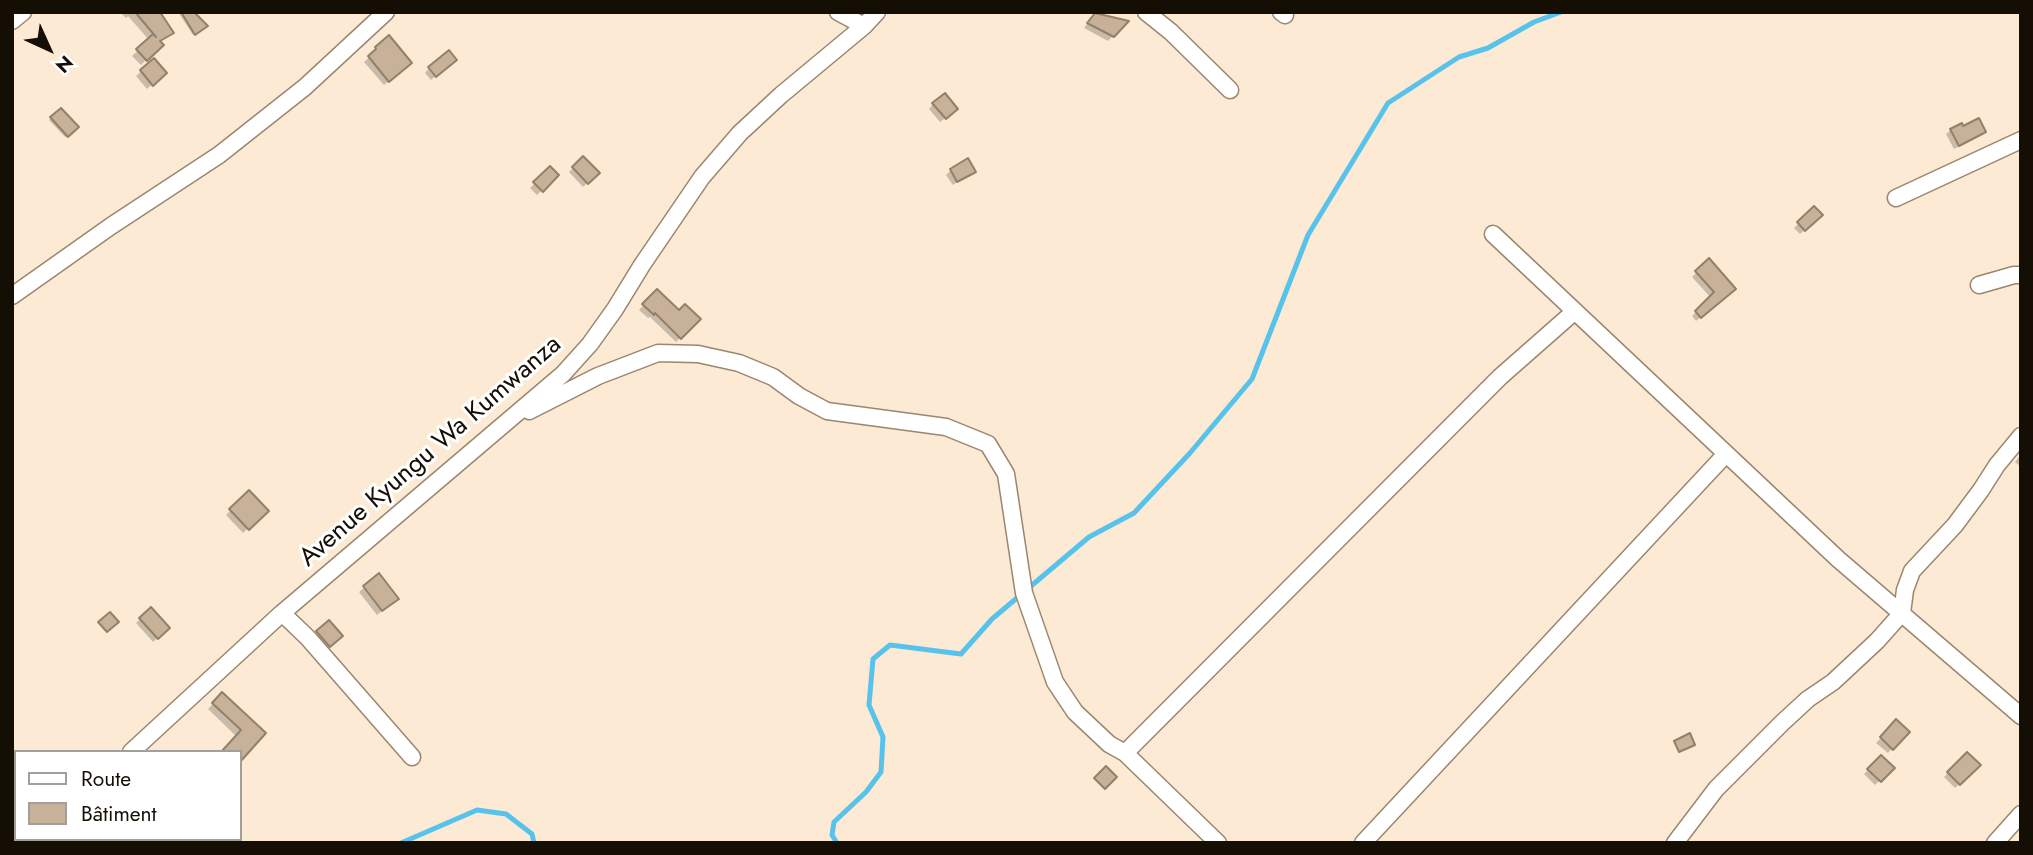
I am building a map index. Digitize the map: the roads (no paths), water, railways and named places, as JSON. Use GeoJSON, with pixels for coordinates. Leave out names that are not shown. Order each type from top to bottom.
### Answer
{"type":"FeatureCollection","features":[{"type":"Feature","properties":{"kind":"street"},"geometry":{"type":"LineString","coordinates":[[12,20],[23,12]]}},
{"type":"Feature","properties":{"kind":"street"},"geometry":{"type":"LineString","coordinates":[[12,296],[111,226],[219,155],[305,87],[386,12]]}},
{"type":"Feature","properties":{"kind":"street"},"geometry":{"type":"LineString","coordinates":[[838,12],[864,26]]}},
{"type":"Feature","properties":{"kind":"street","name":"Avenue Kyungu Wa Kumwanza"},"geometry":{"type":"LineString","coordinates":[[133,750],[282,614],[562,374],[590,344],[702,177],[740,133],[877,12]]}},
{"type":"Feature","properties":{"kind":"street"},"geometry":{"type":"LineString","coordinates":[[1146,12],[1171,32],[1230,90]]}},
{"type":"Feature","properties":{"kind":"street"},"geometry":{"type":"LineString","coordinates":[[1896,198],[2021,140]]}},
{"type":"Feature","properties":{"kind":"street"},"geometry":{"type":"LineString","coordinates":[[1493,234],[1838,559],[2021,716]]}},
{"type":"Feature","properties":{"kind":"street"},"geometry":{"type":"LineString","coordinates":[[1979,285],[2021,275]]}},
{"type":"Feature","properties":{"kind":"street"},"geometry":{"type":"LineString","coordinates":[[1125,753],[1500,376],[1575,311]]}},
{"type":"Feature","properties":{"kind":"street"},"geometry":{"type":"LineString","coordinates":[[507,421],[598,376],[658,353],[698,354],[739,363],[773,377],[799,397],[827,411],[946,427],[988,444],[1006,474],[1024,593],[1055,682],[1075,712],[1109,744],[1125,753],[1218,843]]}},
{"type":"Feature","properties":{"kind":"street"},"geometry":{"type":"LineString","coordinates":[[1675,843],[1716,789],[1808,699],[1833,682],[1902,613],[1905,590],[1912,570],[1955,525],[2021,436]]}},
{"type":"Feature","properties":{"kind":"street"},"geometry":{"type":"LineString","coordinates":[[1363,843],[1725,455]]}},
{"type":"Feature","properties":{"kind":"street"},"geometry":{"type":"LineString","coordinates":[[282,614],[308,638],[412,757]]}},
{"type":"Feature","properties":{"kind":"street"},"geometry":{"type":"LineString","coordinates":[[1995,843],[2021,814]]}},
{"type":"Feature","properties":{"kind":"waterway"},"geometry":{"type":"LineString","coordinates":[[837,843],[832,835],[834,822],[866,792],[881,772],[883,737],[869,705],[873,659],[890,645],[961,654],[992,619],[1089,537],[1134,513],[1190,453],[1252,379],[1308,235],[1388,103],[1459,57],[1488,48],[1534,22],[1561,12]]}},
{"type":"Feature","properties":{"kind":"waterway"},"geometry":{"type":"LineString","coordinates":[[401,843],[477,810],[506,814],[532,834],[534,843]]}}]}
